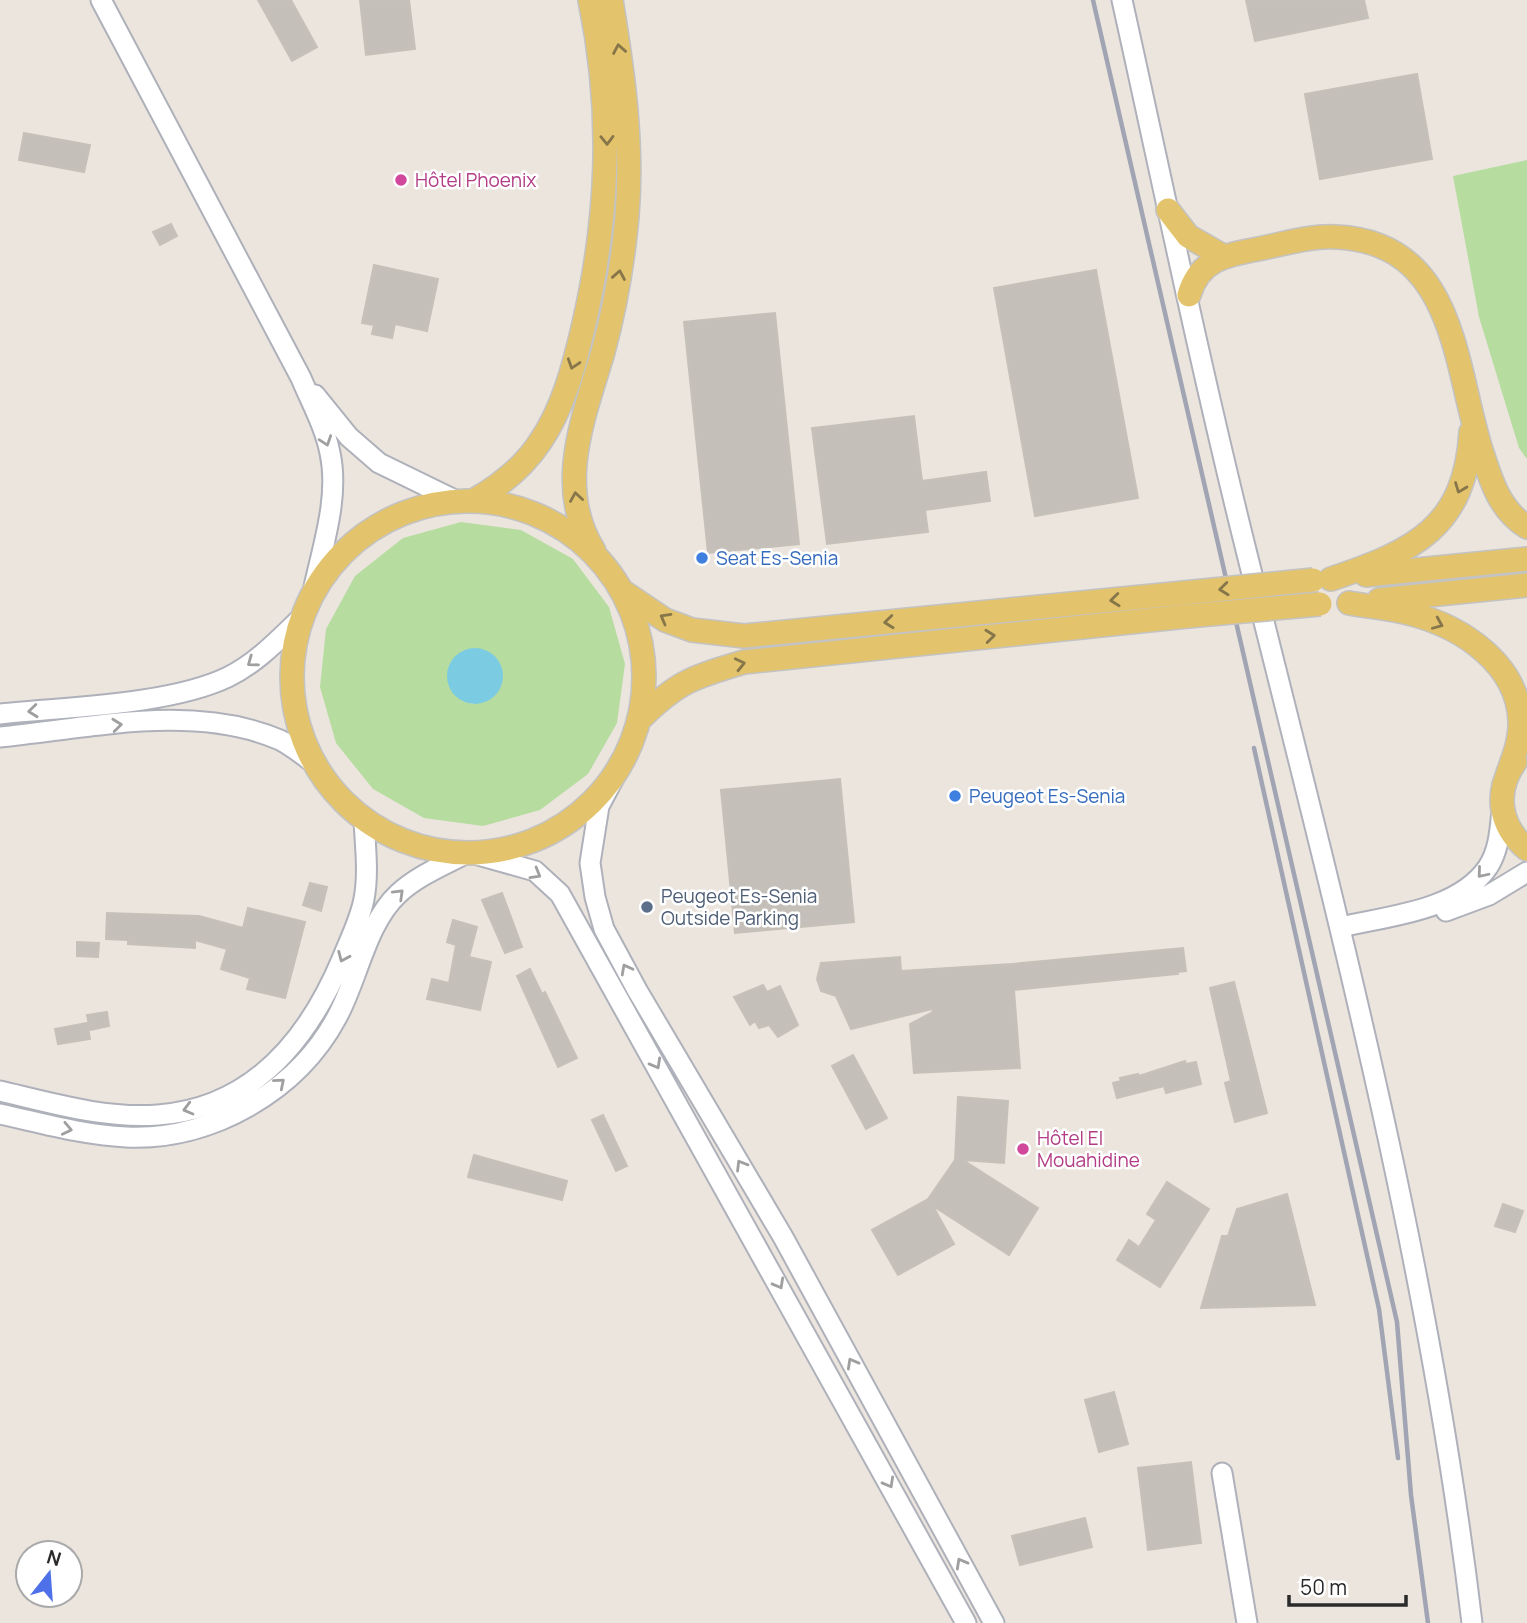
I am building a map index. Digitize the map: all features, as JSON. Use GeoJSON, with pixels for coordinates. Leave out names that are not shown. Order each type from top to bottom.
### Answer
{"type":"FeatureCollection","features":[{"type":"Feature","properties":{"kind":"main road"},"geometry":{"type":"LineString","coordinates":[[101,0],[301,377],[327,441],[332,469],[327,522],[292,666],[297,716],[315,764],[345,803],[365,819],[408,841],[431,849],[469,853],[535,871],[560,894],[759,1247],[966,1623]]}},
{"type":"Feature","properties":{"kind":"main road"},"geometry":{"type":"LineString","coordinates":[[466,502],[516,472],[548,430],[572,369],[588,308],[604,211],[607,154],[601,61],[590,0]]}},
{"type":"Feature","properties":{"kind":"main road"},"geometry":{"type":"LineString","coordinates":[[599,560],[580,519],[573,462],[612,311],[627,214],[627,119],[611,0]]}},
{"type":"Feature","properties":{"kind":"main road"},"geometry":{"type":"LineString","coordinates":[[1122,0],[1246,548],[1342,933],[1436,1381],[1459,1511],[1472,1623]]}},
{"type":"Feature","properties":{"kind":"main road"},"geometry":{"type":"LineString","coordinates":[[1168,210],[1188,236],[1223,256]]}},
{"type":"Feature","properties":{"kind":"main road"},"geometry":{"type":"LineString","coordinates":[[1189,295],[1199,272],[1223,256],[1336,237],[1357,239],[1398,255],[1429,284],[1441,303],[1449,323],[1471,422],[1495,490],[1507,510],[1527,527]]}},
{"type":"Feature","properties":{"kind":"main road"},"geometry":{"type":"LineString","coordinates":[[301,377],[349,437],[379,463],[466,502]]}},
{"type":"Feature","properties":{"kind":"main road"},"geometry":{"type":"LineString","coordinates":[[1322,579],[1378,563],[1408,549],[1441,523],[1460,491],[1465,475],[1471,422]]}},
{"type":"Feature","properties":{"kind":"main road"},"geometry":{"type":"LineString","coordinates":[[0,714],[149,698],[204,687],[253,662],[307,606],[342,554],[373,530],[408,512],[466,502],[501,505],[546,520],[579,540],[599,560],[622,591],[636,622],[643,654],[645,687],[640,719],[599,806],[590,863],[595,897],[604,929],[637,990],[783,1237],[994,1623]]}},
{"type":"Feature","properties":{"kind":"main road"},"geometry":{"type":"LineString","coordinates":[[622,591],[665,620],[692,630],[744,636],[1522,558]]}},
{"type":"Feature","properties":{"kind":"main road"},"geometry":{"type":"LineString","coordinates":[[640,719],[669,690],[701,674],[744,662],[1188,616],[1527,585]]}},
{"type":"Feature","properties":{"kind":"main road"},"geometry":{"type":"LineString","coordinates":[[1342,933],[1446,901],[1464,890],[1489,866],[1497,849],[1502,790],[1518,743],[1520,722],[1517,701],[1507,677],[1492,658],[1471,641],[1413,614],[1349,603]]}},
{"type":"Feature","properties":{"kind":"main road"},"geometry":{"type":"LineString","coordinates":[[0,737],[192,721],[254,731],[282,741],[315,764]]}},
{"type":"Feature","properties":{"kind":"main road"},"geometry":{"type":"LineString","coordinates":[[1508,773],[1527,751]]}},
{"type":"Feature","properties":{"kind":"main road"},"geometry":{"type":"LineString","coordinates":[[0,1114],[90,1133],[150,1137],[211,1124],[247,1107],[276,1088],[323,1041],[347,997],[382,916],[397,895],[420,877],[469,853],[506,849],[539,838],[569,822],[596,799],[617,772]]}},
{"type":"Feature","properties":{"kind":"main road"},"geometry":{"type":"LineString","coordinates":[[1502,809],[1510,831],[1527,849]]}},
{"type":"Feature","properties":{"kind":"main road"},"geometry":{"type":"LineString","coordinates":[[0,1091],[92,1111],[148,1116],[205,1105],[249,1083],[294,1045],[320,1009],[331,984],[364,897],[365,819]]}},
{"type":"Feature","properties":{"kind":"main road"},"geometry":{"type":"LineString","coordinates":[[1342,933],[1469,903],[1527,872]]}},
{"type":"Feature","properties":{"kind":"main road"},"geometry":{"type":"LineString","coordinates":[[759,1247],[783,1237]]}},
{"type":"Feature","properties":{"kind":"main road"},"geometry":{"type":"LineString","coordinates":[[1222,1473],[1247,1623]]}},
{"type":"Feature","properties":{"kind":"green space"},"geometry":{"type":"Polygon","coordinates":[[[1527,160],[1527,459],[1519,448],[1479,317],[1453,176],[1527,160]]]}},
{"type":"Feature","properties":{"kind":"green space"},"geometry":{"type":"Polygon","coordinates":[[[461,522],[521,530],[573,559],[609,607],[625,664],[617,723],[588,774],[540,810],[483,826],[424,818],[373,789],[336,743],[320,687],[326,629],[355,576],[403,538],[461,522]],[[497,659],[471,704],[492,696],[503,677],[497,659]]]}},
{"type":"Feature","properties":{"kind":"water"},"geometry":{"type":"Polygon","coordinates":[[[470,648],[480,648],[495,656],[501,665],[501,687],[495,696],[480,704],[470,704],[452,692],[447,681],[447,671],[459,653],[470,648]]]}},
{"type":"Feature","properties":{"kind":"building"},"geometry":{"type":"Polygon","coordinates":[[[258,0],[291,0],[317,47],[292,61],[258,0]]]}},
{"type":"Feature","properties":{"kind":"building"},"geometry":{"type":"Polygon","coordinates":[[[360,0],[409,0],[415,49],[366,55],[360,0]]]}},
{"type":"Feature","properties":{"kind":"building"},"geometry":{"type":"Polygon","coordinates":[[[1246,0],[1364,0],[1368,18],[1255,41],[1246,0]]]}},
{"type":"Feature","properties":{"kind":"building"},"geometry":{"type":"Polygon","coordinates":[[[1417,74],[1432,159],[1320,179],[1305,94],[1417,74]]]}},
{"type":"Feature","properties":{"kind":"building"},"geometry":{"type":"Polygon","coordinates":[[[24,133],[90,145],[84,172],[19,160],[24,133]]]}},
{"type":"Feature","properties":{"kind":"building"},"geometry":{"type":"Polygon","coordinates":[[[171,224],[177,236],[160,245],[153,232],[171,224]]]}},
{"type":"Feature","properties":{"kind":"building"},"geometry":{"type":"Polygon","coordinates":[[[374,265],[438,279],[427,331],[395,324],[392,338],[372,334],[374,325],[362,323],[374,265]]]}},
{"type":"Feature","properties":{"kind":"building"},"geometry":{"type":"Polygon","coordinates":[[[1096,270],[1138,498],[1035,516],[994,288],[1096,270]]]}},
{"type":"Feature","properties":{"kind":"building"},"geometry":{"type":"Polygon","coordinates":[[[775,313],[799,544],[708,553],[684,322],[775,313]]]}},
{"type":"Feature","properties":{"kind":"building"},"geometry":{"type":"Polygon","coordinates":[[[914,416],[922,481],[986,472],[990,501],[925,510],[928,532],[827,544],[812,428],[914,416]]]}},
{"type":"Feature","properties":{"kind":"building"},"geometry":{"type":"Polygon","coordinates":[[[840,779],[854,922],[735,933],[721,790],[840,779]]]}},
{"type":"Feature","properties":{"kind":"building"},"geometry":{"type":"Polygon","coordinates":[[[310,883],[327,887],[321,911],[303,905],[310,883]]]}},
{"type":"Feature","properties":{"kind":"building"},"geometry":{"type":"Polygon","coordinates":[[[502,893],[522,947],[505,953],[482,900],[502,893]]]}},
{"type":"Feature","properties":{"kind":"building"},"geometry":{"type":"Polygon","coordinates":[[[248,908],[305,922],[285,998],[247,989],[250,978],[221,969],[227,949],[195,940],[195,948],[128,944],[128,940],[106,939],[107,913],[199,916],[243,928],[248,908]]]}},
{"type":"Feature","properties":{"kind":"building"},"geometry":{"type":"Polygon","coordinates":[[[453,920],[477,927],[469,957],[491,962],[480,1010],[427,999],[432,979],[449,983],[456,945],[447,942],[453,920]]]}},
{"type":"Feature","properties":{"kind":"building"},"geometry":{"type":"Polygon","coordinates":[[[77,942],[99,943],[98,957],[77,956],[77,942]]]}},
{"type":"Feature","properties":{"kind":"building"},"geometry":{"type":"Polygon","coordinates":[[[1183,948],[1186,971],[1177,972],[1178,974],[1014,990],[1020,1068],[914,1073],[910,1024],[933,1012],[932,1009],[851,1029],[836,996],[821,991],[817,979],[821,963],[900,957],[901,971],[1183,948]]]}},
{"type":"Feature","properties":{"kind":"building"},"geometry":{"type":"Polygon","coordinates":[[[530,969],[542,994],[545,992],[577,1058],[558,1067],[517,976],[530,969]]]}},
{"type":"Feature","properties":{"kind":"building"},"geometry":{"type":"Polygon","coordinates":[[[1234,982],[1267,1113],[1235,1122],[1225,1083],[1231,1081],[1210,988],[1234,982]]]}},
{"type":"Feature","properties":{"kind":"building"},"geometry":{"type":"Polygon","coordinates":[[[763,985],[767,992],[780,986],[798,1025],[778,1037],[769,1025],[759,1028],[755,1021],[750,1025],[734,997],[763,985]]]}},
{"type":"Feature","properties":{"kind":"building"},"geometry":{"type":"Polygon","coordinates":[[[107,1012],[109,1026],[90,1030],[87,1015],[107,1012]]]}},
{"type":"Feature","properties":{"kind":"building"},"geometry":{"type":"Polygon","coordinates":[[[87,1023],[90,1039],[58,1044],[55,1029],[87,1023]]]}},
{"type":"Feature","properties":{"kind":"building"},"geometry":{"type":"Polygon","coordinates":[[[853,1055],[887,1118],[866,1129],[832,1066],[853,1055]]]}},
{"type":"Feature","properties":{"kind":"building"},"geometry":{"type":"Polygon","coordinates":[[[1185,1061],[1186,1064],[1196,1062],[1201,1084],[1166,1093],[1164,1086],[1117,1098],[1113,1083],[1121,1081],[1120,1078],[1139,1076],[1185,1061]]]}},
{"type":"Feature","properties":{"kind":"building"},"geometry":{"type":"Polygon","coordinates":[[[958,1097],[1008,1101],[1004,1163],[963,1160],[1038,1208],[1009,1255],[933,1206],[954,1244],[898,1275],[872,1230],[928,1199],[955,1160],[958,1097]]]}},
{"type":"Feature","properties":{"kind":"building"},"geometry":{"type":"Polygon","coordinates":[[[603,1115],[627,1166],[616,1171],[592,1120],[603,1115]]]}},
{"type":"Feature","properties":{"kind":"building"},"geometry":{"type":"Polygon","coordinates":[[[474,1155],[567,1181],[562,1200],[468,1177],[474,1155]]]}},
{"type":"Feature","properties":{"kind":"building"},"geometry":{"type":"Polygon","coordinates":[[[1167,1182],[1209,1209],[1160,1287],[1117,1260],[1129,1240],[1139,1247],[1156,1220],[1147,1214],[1167,1182]]]}},
{"type":"Feature","properties":{"kind":"building"},"geometry":{"type":"Polygon","coordinates":[[[1287,1194],[1315,1305],[1201,1308],[1222,1236],[1228,1236],[1237,1209],[1287,1194]]]}},
{"type":"Feature","properties":{"kind":"building"},"geometry":{"type":"Polygon","coordinates":[[[1503,1204],[1523,1211],[1515,1232],[1495,1226],[1503,1204]]]}},
{"type":"Feature","properties":{"kind":"building"},"geometry":{"type":"Polygon","coordinates":[[[1114,1392],[1128,1444],[1099,1452],[1085,1400],[1114,1392]]]}},
{"type":"Feature","properties":{"kind":"building"},"geometry":{"type":"Polygon","coordinates":[[[1191,1462],[1201,1543],[1148,1550],[1138,1468],[1191,1462]]]}},
{"type":"Feature","properties":{"kind":"building"},"geometry":{"type":"Polygon","coordinates":[[[1085,1518],[1092,1547],[1020,1565],[1012,1536],[1085,1518]]]}},
{"type":"Feature","properties":{"kind":"railway"},"geometry":{"type":"LineString","coordinates":[[1093,0],[1397,1322],[1411,1495],[1428,1623]]}},
{"type":"Feature","properties":{"kind":"railway"},"geometry":{"type":"LineString","coordinates":[[1254,748],[1379,1309],[1398,1458]]}},
{"type":"Feature","properties":{"kind":"place","name":"Hôtel Phoenix"},"geometry":{"type":"Point","coordinates":[401,180]}},
{"type":"Feature","properties":{"kind":"place","name":"Seat Es-Senia"},"geometry":{"type":"Point","coordinates":[702,558]}},
{"type":"Feature","properties":{"kind":"place","name":"Peugeot Es-Senia"},"geometry":{"type":"Point","coordinates":[955,796]}},
{"type":"Feature","properties":{"kind":"place","name":"Peugeot Es-Senia Outside Parking"},"geometry":{"type":"Point","coordinates":[647,907]}},
{"type":"Feature","properties":{"kind":"place","name":"Hôtel El Mouahidine"},"geometry":{"type":"Point","coordinates":[1023,1149]}}]}
